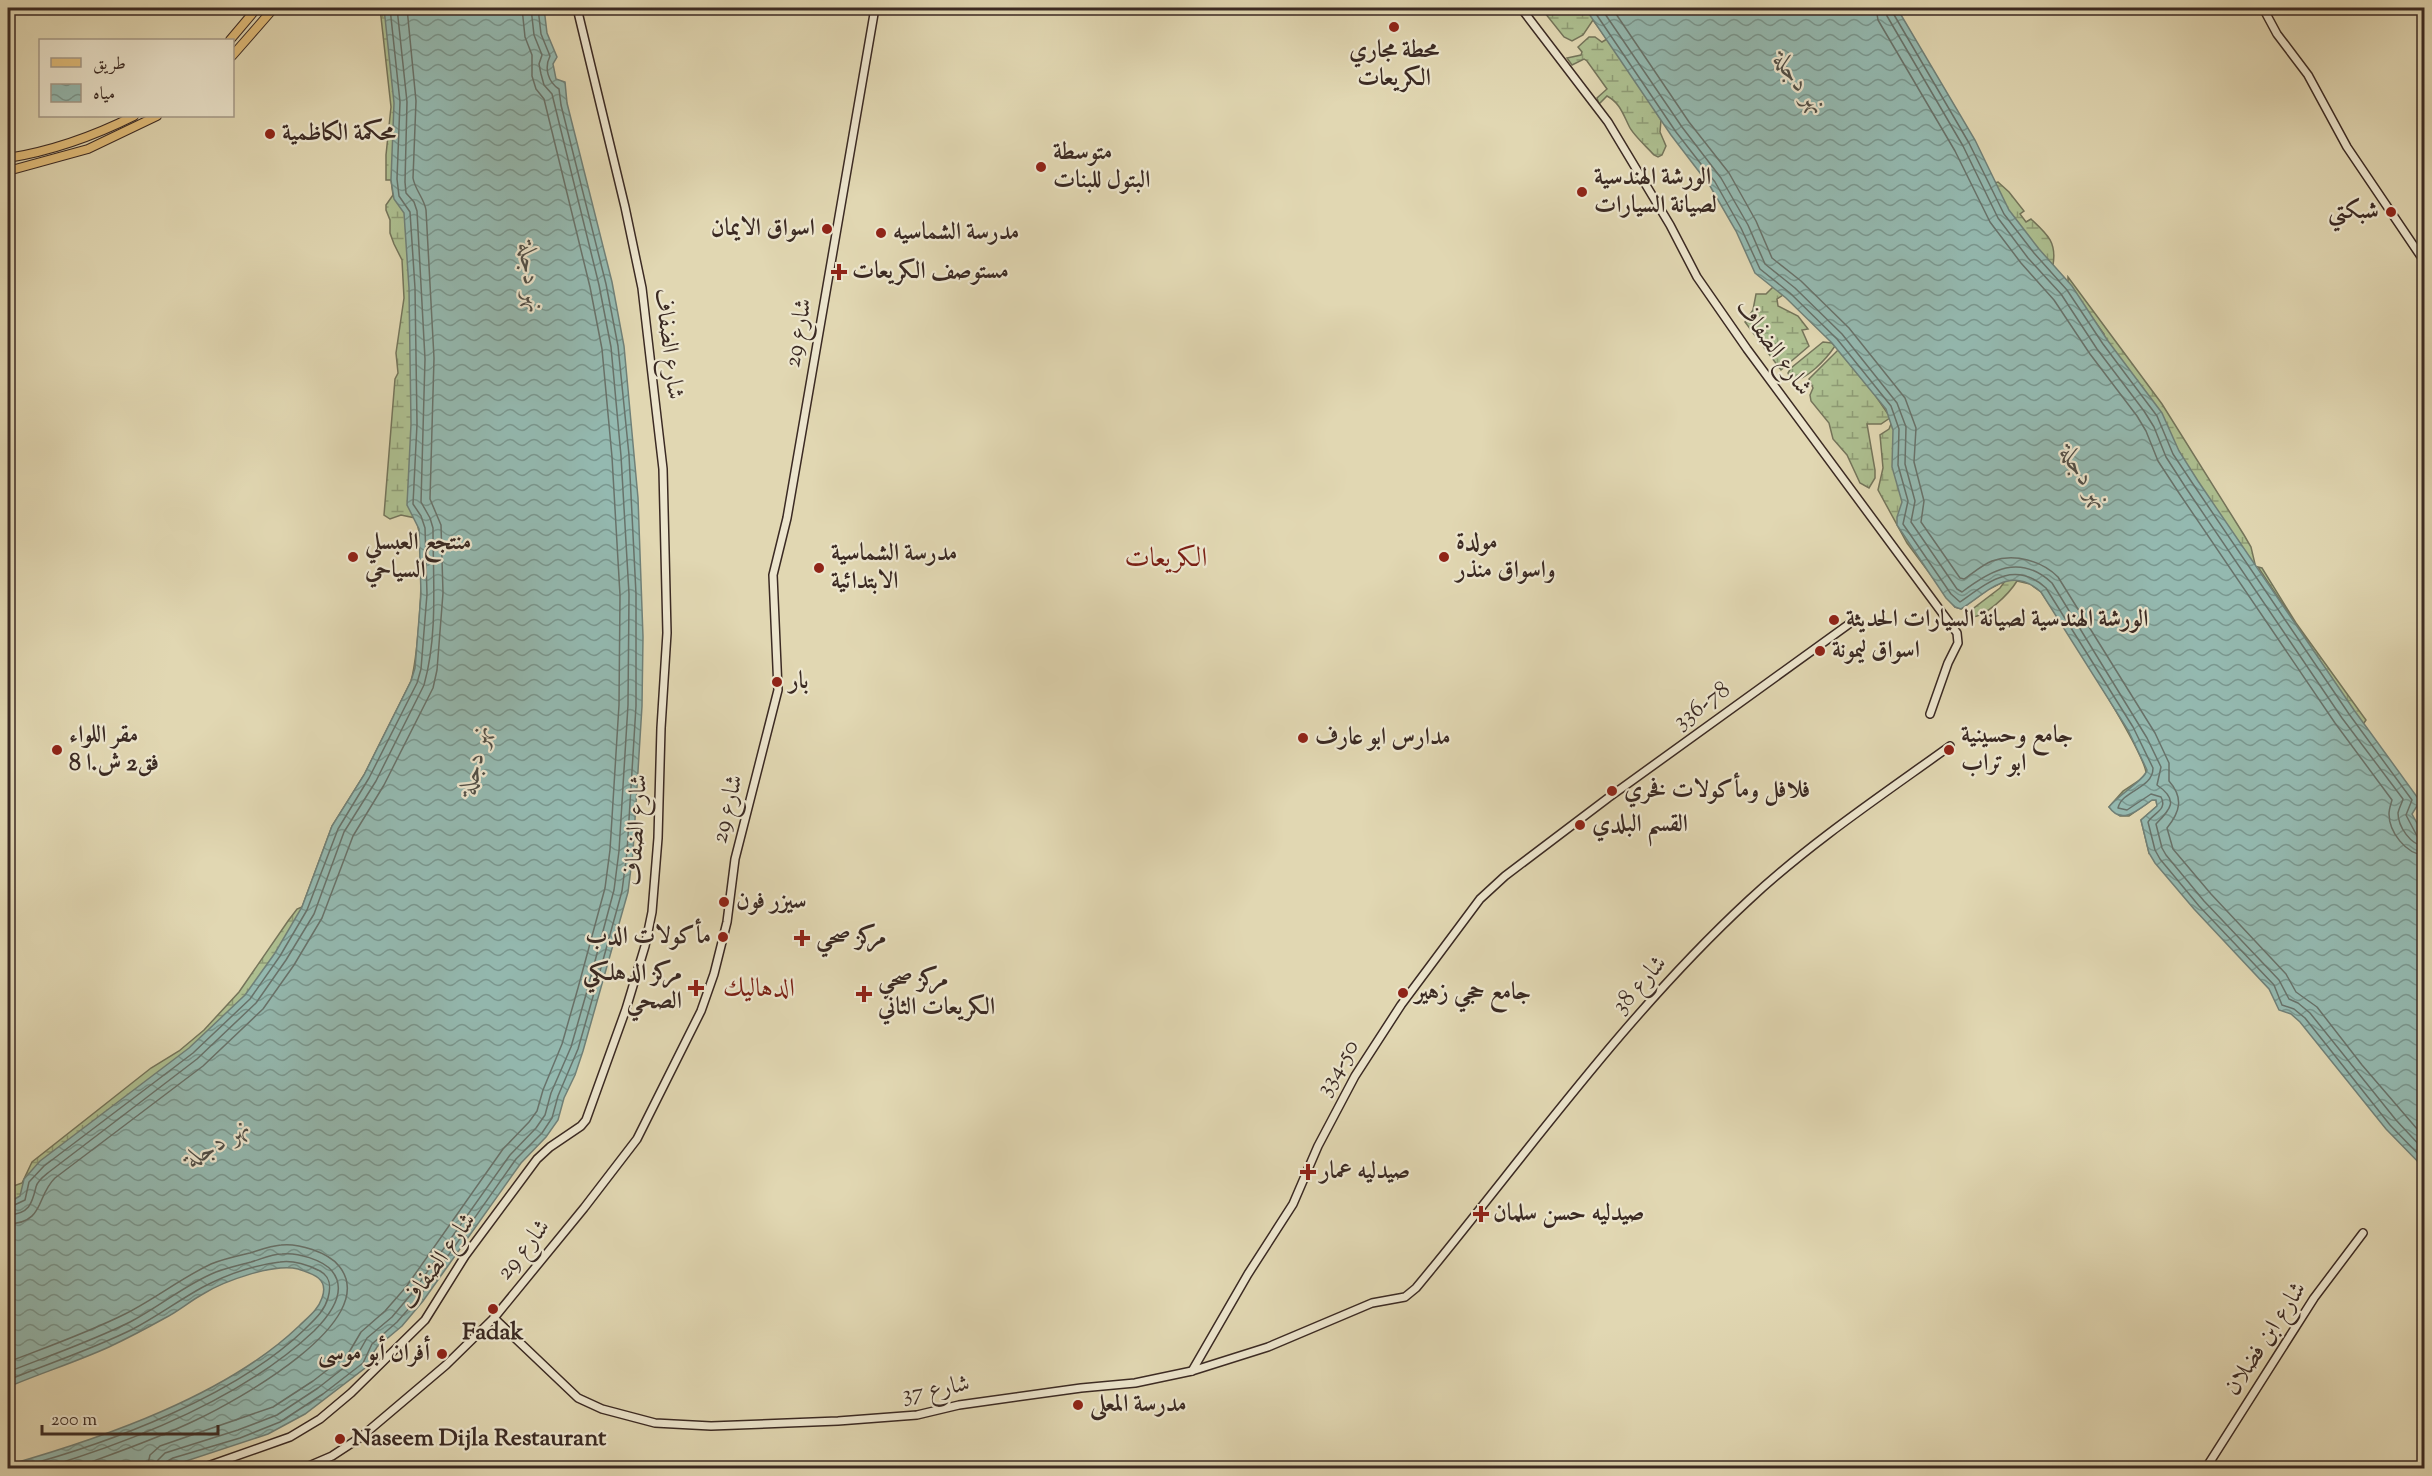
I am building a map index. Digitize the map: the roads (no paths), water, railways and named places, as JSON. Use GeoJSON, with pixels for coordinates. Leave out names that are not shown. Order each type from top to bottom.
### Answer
{"type":"FeatureCollection","features":[{"type":"Feature","properties":{"kind":"main road"},"geometry":{"type":"LineString","coordinates":[[231,39],[257,8]]}},
{"type":"Feature","properties":{"kind":"main road"},"geometry":{"type":"LineString","coordinates":[[234,54],[274,8]]}},
{"type":"Feature","properties":{"kind":"main road"},"geometry":{"type":"LineString","coordinates":[[8,158],[52,149],[132,117]]}},
{"type":"Feature","properties":{"kind":"main road"},"geometry":{"type":"LineString","coordinates":[[8,171],[88,149],[155,117]]}},
{"type":"Feature","properties":{"kind":"street","name":"شارع الضفاف"},"geometry":{"type":"LineString","coordinates":[[202,1468],[290,1437],[320,1419],[351,1393],[425,1320],[465,1257],[537,1159],[586,1120],[626,1010],[645,946],[652,912],[658,837],[666,643],[663,470],[639,275],[577,8]]}},
{"type":"Feature","properties":{"kind":"street","name":"شارع 29"},"geometry":{"type":"LineString","coordinates":[[304,1468],[332,1456],[361,1437],[446,1365],[494,1318],[632,1148],[701,1011],[714,974],[727,922],[735,859],[778,690],[773,575],[787,518],[875,8]]}},
{"type":"Feature","properties":{"kind":"street","name":"شارع الضفاف"},"geometry":{"type":"LineString","coordinates":[[1521,8],[1608,122],[1670,225],[1697,277],[1958,633],[1958,643],[1947,663],[1930,714]]}},
{"type":"Feature","properties":{"kind":"street"},"geometry":{"type":"LineString","coordinates":[[2263,8],[2277,34],[2307,75],[2347,147],[2424,261]]}},
{"type":"Feature","properties":{"kind":"street","name":"336-78"},"geometry":{"type":"LineString","coordinates":[[1571,826],[1856,619]]}},
{"type":"Feature","properties":{"kind":"street","name":"شارع 38"},"geometry":{"type":"LineString","coordinates":[[1405,1297],[1430,1271],[1608,1050],[1709,939],[1749,899],[1806,851],[1950,746]]}},
{"type":"Feature","properties":{"kind":"street","name":"334-50"},"geometry":{"type":"LineString","coordinates":[[1192,1371],[1248,1274],[1293,1204],[1335,1110],[1401,1005],[1480,899],[1505,876],[1571,826]]}},
{"type":"Feature","properties":{"kind":"street","name":"شارع ابن فضلان"},"geometry":{"type":"LineString","coordinates":[[2206,1468],[2314,1298],[2363,1233]]}},
{"type":"Feature","properties":{"kind":"street","name":"شارع 37"},"geometry":{"type":"LineString","coordinates":[[494,1318],[578,1398],[602,1409],[655,1423],[711,1426],[917,1415],[959,1405],[1136,1383],[1192,1371],[1268,1347],[1372,1303],[1405,1297]]}},
{"type":"Feature","properties":{"kind":"water","name":"نهر دجلة"},"geometry":{"type":"Polygon","coordinates":[[[384,8],[544,8],[547,33],[557,57],[553,64],[556,79],[565,82],[567,103],[612,282],[624,346],[638,498],[643,637],[642,706],[633,852],[628,892],[583,1051],[564,1098],[558,1120],[546,1137],[521,1163],[423,1301],[402,1326],[377,1347],[369,1365],[305,1414],[268,1434],[165,1468],[8,1468],[8,1465],[83,1442],[162,1411],[237,1373],[270,1351],[299,1326],[318,1306],[324,1292],[319,1278],[298,1269],[276,1269],[249,1274],[212,1289],[170,1315],[109,1347],[8,1387],[8,1203],[20,1196],[24,1179],[40,1161],[189,1048],[245,995],[275,953],[302,907],[332,826],[364,775],[411,681],[415,668],[421,594],[419,529],[407,505],[411,424],[409,288],[404,213],[394,199],[391,180],[394,103],[384,8]]]}},
{"type":"Feature","properties":{"kind":"water","name":"نهر دجلة"},"geometry":{"type":"Polygon","coordinates":[[[1585,8],[1897,8],[1975,140],[2009,210],[2072,286],[2108,341],[2162,413],[2179,451],[2198,481],[2354,710],[2420,801],[2412,814],[2424,836],[2424,1168],[2386,1129],[2300,1022],[2291,1014],[2279,1010],[2269,989],[2194,909],[2155,863],[2149,853],[2141,820],[2157,806],[2156,800],[2152,800],[2125,816],[2114,813],[2109,807],[2147,770],[2128,730],[2041,592],[2030,584],[2009,581],[1990,589],[1961,609],[1955,607],[1946,598],[1897,525],[1902,502],[1892,467],[1893,430],[1886,409],[1832,343],[1786,298],[1755,273],[1736,231],[1710,186],[1671,135],[1585,8]]]}},
{"type":"Feature","properties":{"kind":"place","name":"محطة مجاري الكريعات"},"geometry":{"type":"Point","coordinates":[1394,27]}},
{"type":"Feature","properties":{"kind":"place","name":"محكمة الكاظمية"},"geometry":{"type":"Point","coordinates":[270,134]}},
{"type":"Feature","properties":{"kind":"place","name":"متوسطة البتول للبنات"},"geometry":{"type":"Point","coordinates":[1041,167]}},
{"type":"Feature","properties":{"kind":"place","name":"الورشة الهندسية لصيانة السيارات"},"geometry":{"type":"Point","coordinates":[1582,192]}},
{"type":"Feature","properties":{"kind":"place","name":"شبكتي"},"geometry":{"type":"Point","coordinates":[2391,212]}},
{"type":"Feature","properties":{"kind":"place","name":"اسواق الايمان"},"geometry":{"type":"Point","coordinates":[827,229]}},
{"type":"Feature","properties":{"kind":"place","name":"مدرسة الشماسيه"},"geometry":{"type":"Point","coordinates":[881,233]}},
{"type":"Feature","properties":{"kind":"place","name":"مستوصف الكريعات"},"geometry":{"type":"Point","coordinates":[839,272]}},
{"type":"Feature","properties":{"kind":"place","name":"منتجع العبسلي السياحي"},"geometry":{"type":"Point","coordinates":[353,557]}},
{"type":"Feature","properties":{"kind":"place","name":"مولدة واسواق منذر"},"geometry":{"type":"Point","coordinates":[1444,557]}},
{"type":"Feature","properties":{"kind":"place","name":"مدرسة الشماسية الابتدائية"},"geometry":{"type":"Point","coordinates":[819,568]}},
{"type":"Feature","properties":{"kind":"place","name":"الورشة الهندسية لصيانة السيارات الحديثة"},"geometry":{"type":"Point","coordinates":[1834,620]}},
{"type":"Feature","properties":{"kind":"place","name":"اسواق ليمونة"},"geometry":{"type":"Point","coordinates":[1820,651]}},
{"type":"Feature","properties":{"kind":"place","name":"بار"},"geometry":{"type":"Point","coordinates":[777,682]}},
{"type":"Feature","properties":{"kind":"place","name":"مدارس ابو عارف"},"geometry":{"type":"Point","coordinates":[1303,738]}},
{"type":"Feature","properties":{"kind":"place","name":"مقر اللواء 8 فق2 ش.ا"},"geometry":{"type":"Point","coordinates":[57,750]}},
{"type":"Feature","properties":{"kind":"place","name":"جامع وحسينية ابو تراب"},"geometry":{"type":"Point","coordinates":[1949,750]}},
{"type":"Feature","properties":{"kind":"place","name":"فلافل ومأكولات فخري"},"geometry":{"type":"Point","coordinates":[1612,791]}},
{"type":"Feature","properties":{"kind":"place","name":"القسم البلدي"},"geometry":{"type":"Point","coordinates":[1580,825]}},
{"type":"Feature","properties":{"kind":"place","name":"سيزر فون"},"geometry":{"type":"Point","coordinates":[724,902]}},
{"type":"Feature","properties":{"kind":"place","name":"مأكولات الدب"},"geometry":{"type":"Point","coordinates":[723,937]}},
{"type":"Feature","properties":{"kind":"place","name":"مركز صحي"},"geometry":{"type":"Point","coordinates":[802,938]}},
{"type":"Feature","properties":{"kind":"place","name":"مركز الدهلكي الصحي"},"geometry":{"type":"Point","coordinates":[696,988]}},
{"type":"Feature","properties":{"kind":"place","name":"جامع حجي زهير"},"geometry":{"type":"Point","coordinates":[1403,993]}},
{"type":"Feature","properties":{"kind":"place","name":"مركز صحي الكريعات الثاني"},"geometry":{"type":"Point","coordinates":[864,994]}},
{"type":"Feature","properties":{"kind":"place","name":"صيدليه عمار"},"geometry":{"type":"Point","coordinates":[1308,1172]}},
{"type":"Feature","properties":{"kind":"place","name":"صيدليه حسن سلمان"},"geometry":{"type":"Point","coordinates":[1481,1214]}},
{"type":"Feature","properties":{"kind":"place","name":"Fadak"},"geometry":{"type":"Point","coordinates":[493,1309]}},
{"type":"Feature","properties":{"kind":"place","name":"أفران أبو موسى"},"geometry":{"type":"Point","coordinates":[442,1354]}},
{"type":"Feature","properties":{"kind":"place","name":"مدرسة المعلى"},"geometry":{"type":"Point","coordinates":[1078,1405]}},
{"type":"Feature","properties":{"kind":"place","name":"Naseem Dijla Restaurant"},"geometry":{"type":"Point","coordinates":[340,1439]}},
{"type":"Feature","properties":{"kind":"district","name":"الكريعات"},"geometry":{"type":"Point","coordinates":[1166,559]}},
{"type":"Feature","properties":{"kind":"district","name":"الدهاليك"},"geometry":{"type":"Point","coordinates":[759,989]}}]}
